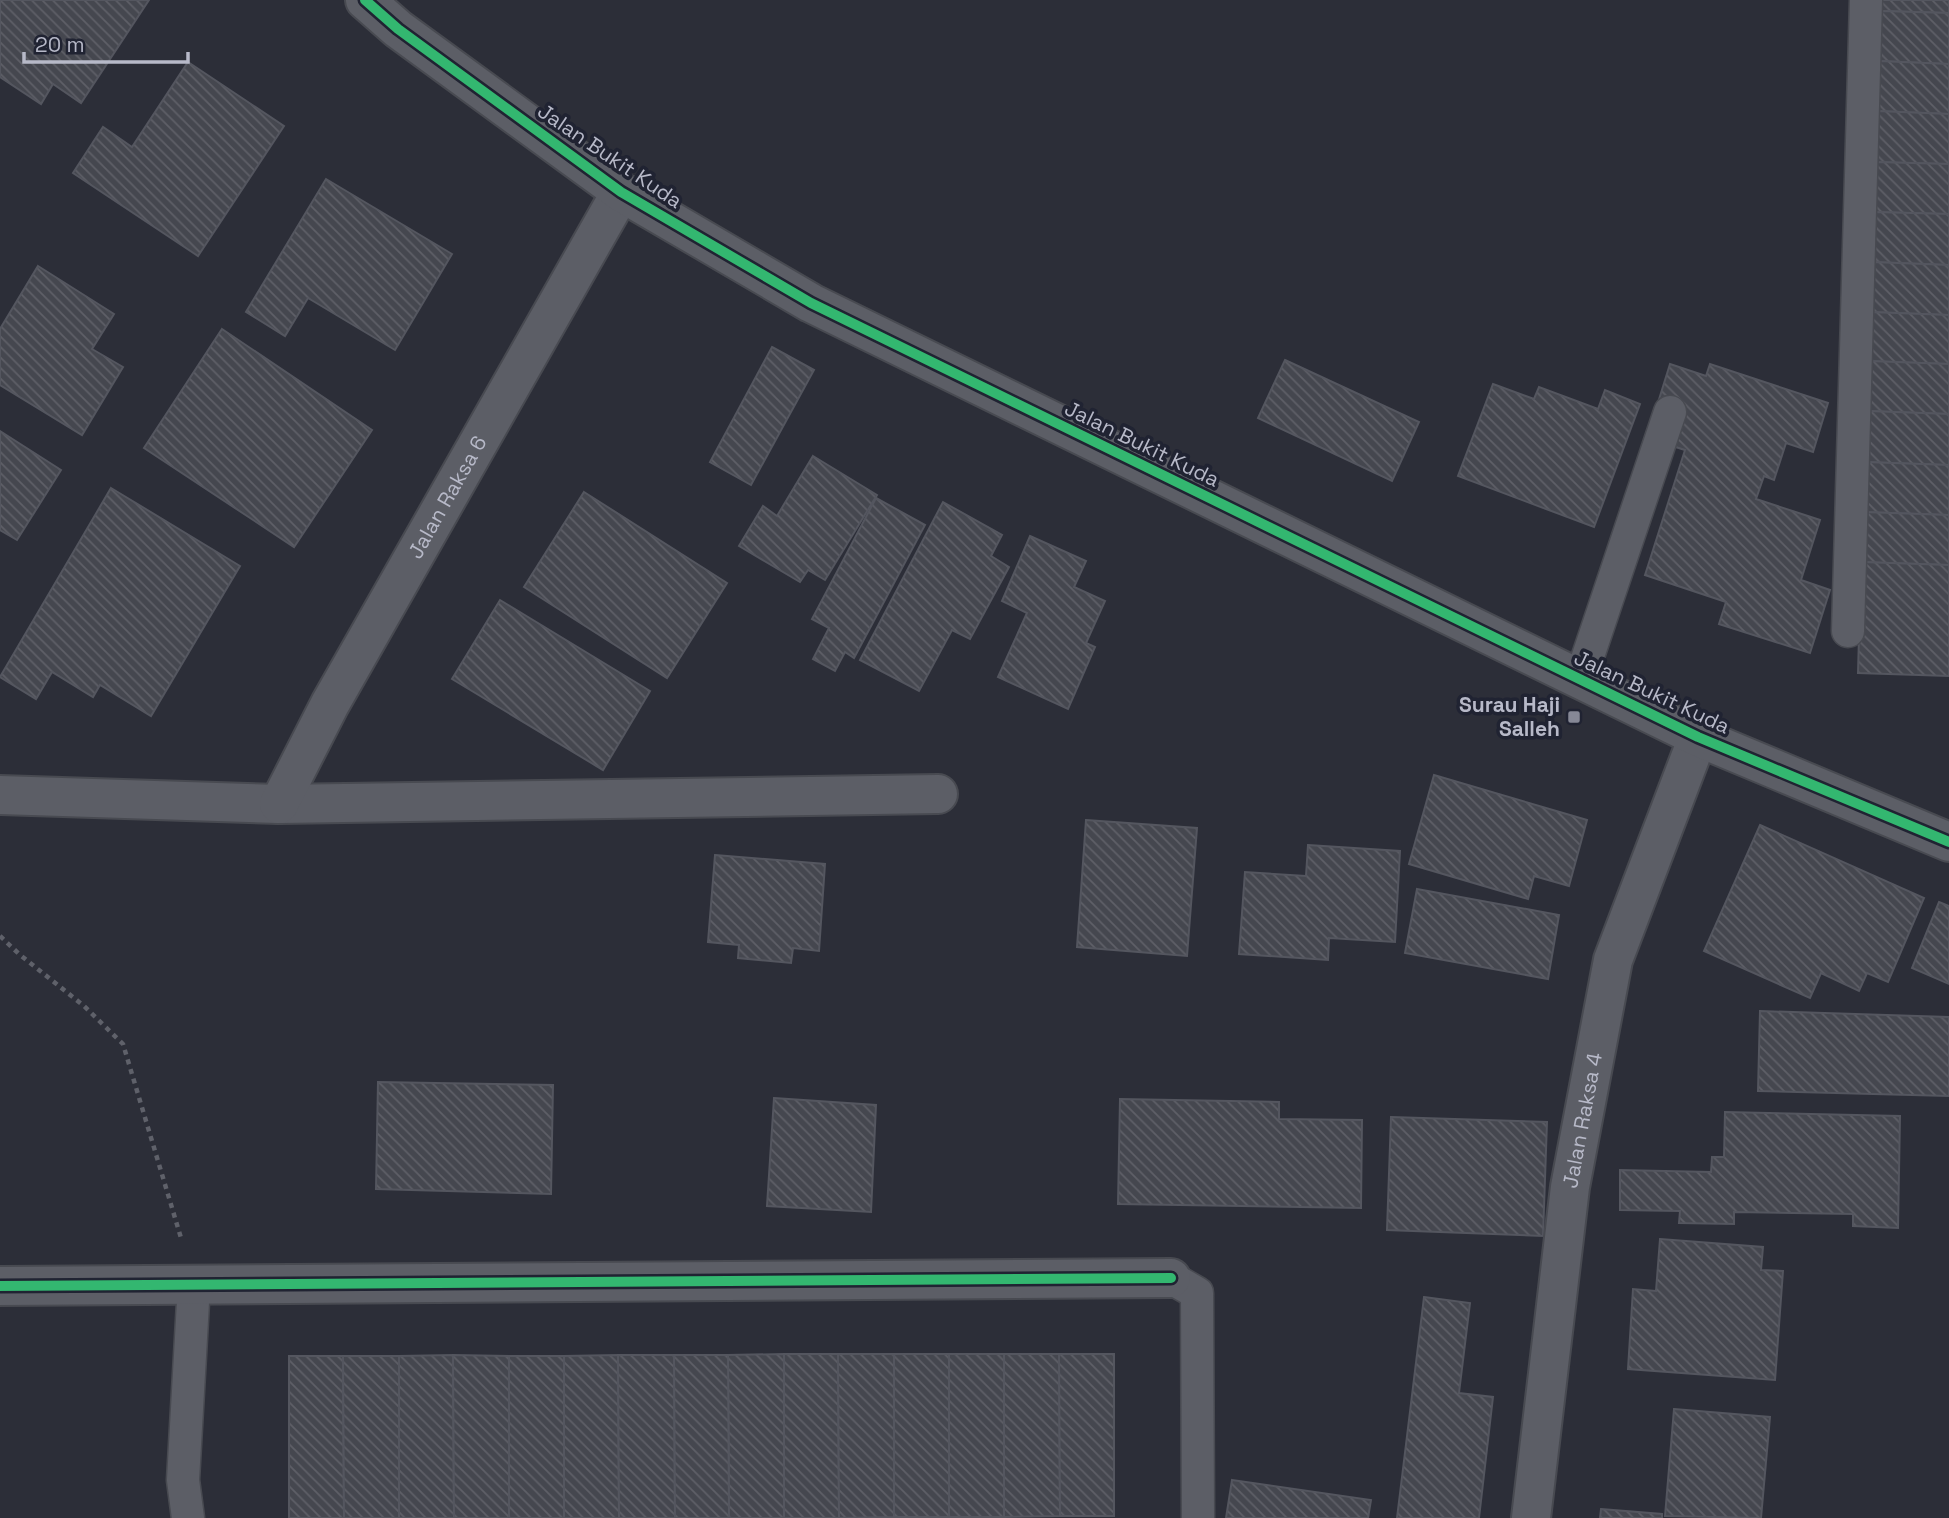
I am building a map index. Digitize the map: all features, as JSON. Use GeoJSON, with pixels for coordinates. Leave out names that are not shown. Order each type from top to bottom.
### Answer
{"type":"FeatureCollection","features":[{"type":"Feature","properties":{"kind":"street","name":"Jalan Bukit Kuda"},"geometry":{"type":"LineString","coordinates":[[365,0],[398,29],[621,192],[811,303],[1698,737],[1949,842]]}},
{"type":"Feature","properties":{"kind":"street","name":"Jalan Raksa 6"},"geometry":{"type":"LineString","coordinates":[[279,804],[336,692],[621,192]]}},
{"type":"Feature","properties":{"kind":"street","name":"Jalan Raksa 4"},"geometry":{"type":"LineString","coordinates":[[1531,1518],[1570,1187],[1613,960],[1698,737]]}},
{"type":"Feature","properties":{"kind":"street"},"geometry":{"type":"LineString","coordinates":[[0,794],[279,804],[938,794]]}},
{"type":"Feature","properties":{"kind":"street"},"geometry":{"type":"LineString","coordinates":[[0,1286],[1171,1278]]}},
{"type":"Feature","properties":{"kind":"lane"},"geometry":{"type":"LineString","coordinates":[[1848,631],[1866,0]]}},
{"type":"Feature","properties":{"kind":"lane"},"geometry":{"type":"LineString","coordinates":[[1580,680],[1670,412]]}},
{"type":"Feature","properties":{"kind":"lane"},"geometry":{"type":"LineString","coordinates":[[1171,1278],[1197,1293],[1198,1518]]}},
{"type":"Feature","properties":{"kind":"lane"},"geometry":{"type":"LineString","coordinates":[[188,1518],[183,1480],[194,1284]]}},
{"type":"Feature","properties":{"kind":"path"},"geometry":{"type":"LineString","coordinates":[[0,936],[84,1006],[123,1044],[194,1284]]}},
{"type":"Feature","properties":{"kind":"building"},"geometry":{"type":"Polygon","coordinates":[[[0,0],[149,0],[81,103],[53,84],[41,104],[0,77],[0,0]]]}},
{"type":"Feature","properties":{"kind":"building"},"geometry":{"type":"Polygon","coordinates":[[[1881,0],[1949,0],[1949,13],[1881,11],[1881,0]]]}},
{"type":"Feature","properties":{"kind":"building"},"geometry":{"type":"Polygon","coordinates":[[[1881,11],[1949,13],[1949,64],[1879,61],[1881,11]]]}},
{"type":"Feature","properties":{"kind":"building"},"geometry":{"type":"Polygon","coordinates":[[[1879,61],[1949,64],[1949,114],[1877,111],[1879,61]]]}},
{"type":"Feature","properties":{"kind":"building"},"geometry":{"type":"Polygon","coordinates":[[[188,62],[284,126],[198,256],[73,173],[103,127],[132,147],[188,62]]]}},
{"type":"Feature","properties":{"kind":"building"},"geometry":{"type":"Polygon","coordinates":[[[1877,111],[1949,114],[1949,164],[1875,162],[1877,111]]]}},
{"type":"Feature","properties":{"kind":"building"},"geometry":{"type":"Polygon","coordinates":[[[1875,162],[1949,164],[1949,214],[1874,212],[1875,162]]]}},
{"type":"Feature","properties":{"kind":"building"},"geometry":{"type":"Polygon","coordinates":[[[326,179],[452,254],[395,350],[308,298],[285,336],[246,312],[326,179]]]}},
{"type":"Feature","properties":{"kind":"building"},"geometry":{"type":"Polygon","coordinates":[[[1874,212],[1949,214],[1949,265],[1872,262],[1874,212]]]}},
{"type":"Feature","properties":{"kind":"building"},"geometry":{"type":"Polygon","coordinates":[[[1872,262],[1949,265],[1949,315],[1870,312],[1872,262]]]}},
{"type":"Feature","properties":{"kind":"building"},"geometry":{"type":"Polygon","coordinates":[[[38,266],[114,314],[92,349],[123,367],[82,435],[0,385],[0,329],[38,266]]]}},
{"type":"Feature","properties":{"kind":"building"},"geometry":{"type":"Polygon","coordinates":[[[1870,312],[1949,315],[1949,364],[1868,361],[1870,312]]]}},
{"type":"Feature","properties":{"kind":"building"},"geometry":{"type":"Polygon","coordinates":[[[222,329],[372,430],[294,547],[144,448],[222,329]]]}},
{"type":"Feature","properties":{"kind":"building"},"geometry":{"type":"Polygon","coordinates":[[[772,347],[814,370],[751,485],[710,462],[772,347]]]}},
{"type":"Feature","properties":{"kind":"building"},"geometry":{"type":"Polygon","coordinates":[[[1285,360],[1419,422],[1392,481],[1258,418],[1285,360]]]}},
{"type":"Feature","properties":{"kind":"building"},"geometry":{"type":"Polygon","coordinates":[[[1868,361],[1949,364],[1949,414],[1867,411],[1868,361]]]}},
{"type":"Feature","properties":{"kind":"building"},"geometry":{"type":"Polygon","coordinates":[[[1670,364],[1706,376],[1710,364],[1828,403],[1813,452],[1786,443],[1774,480],[1764,476],[1756,499],[1820,520],[1801,580],[1830,590],[1810,653],[1719,624],[1726,602],[1645,575],[1685,450],[1647,438],[1670,364]]]}},
{"type":"Feature","properties":{"kind":"building"},"geometry":{"type":"Polygon","coordinates":[[[1493,384],[1534,399],[1539,387],[1598,409],[1605,390],[1640,404],[1594,527],[1458,476],[1493,384]]]}},
{"type":"Feature","properties":{"kind":"building"},"geometry":{"type":"Polygon","coordinates":[[[1867,411],[1949,414],[1949,465],[1865,462],[1867,411]]]}},
{"type":"Feature","properties":{"kind":"building"},"geometry":{"type":"Polygon","coordinates":[[[0,431],[61,470],[17,540],[0,530],[0,431]]]}},
{"type":"Feature","properties":{"kind":"building"},"geometry":{"type":"Polygon","coordinates":[[[813,456],[877,495],[825,580],[808,570],[800,582],[739,546],[763,506],[777,516],[813,456]]]}},
{"type":"Feature","properties":{"kind":"building"},"geometry":{"type":"Polygon","coordinates":[[[1865,462],[1949,465],[1949,515],[1863,512],[1865,462]]]}},
{"type":"Feature","properties":{"kind":"building"},"geometry":{"type":"Polygon","coordinates":[[[111,488],[240,566],[151,716],[100,685],[93,697],[52,672],[36,699],[0,677],[111,488]]]}},
{"type":"Feature","properties":{"kind":"building"},"geometry":{"type":"Polygon","coordinates":[[[584,492],[727,583],[667,678],[524,587],[584,492]]]}},
{"type":"Feature","properties":{"kind":"building"},"geometry":{"type":"Polygon","coordinates":[[[876,498],[925,525],[854,658],[845,652],[835,671],[813,659],[829,628],[812,619],[876,498]]]}},
{"type":"Feature","properties":{"kind":"building"},"geometry":{"type":"Polygon","coordinates":[[[943,502],[1002,535],[991,556],[1009,567],[970,639],[952,630],[919,691],[860,660],[943,502]]]}},
{"type":"Feature","properties":{"kind":"building"},"geometry":{"type":"Polygon","coordinates":[[[1863,512],[1949,515],[1949,565],[1861,562],[1863,512]]]}},
{"type":"Feature","properties":{"kind":"building"},"geometry":{"type":"Polygon","coordinates":[[[1030,536],[1086,561],[1074,587],[1105,601],[1086,643],[1095,647],[1068,709],[998,677],[1027,613],[1002,601],[1030,536]]]}},
{"type":"Feature","properties":{"kind":"building"},"geometry":{"type":"Polygon","coordinates":[[[1861,562],[1949,565],[1949,676],[1858,673],[1861,562]]]}},
{"type":"Feature","properties":{"kind":"building"},"geometry":{"type":"Polygon","coordinates":[[[500,600],[650,691],[603,770],[452,679],[500,600]]]}},
{"type":"Feature","properties":{"kind":"building"},"geometry":{"type":"Polygon","coordinates":[[[1434,775],[1587,820],[1569,886],[1534,876],[1528,899],[1409,864],[1434,775]]]}},
{"type":"Feature","properties":{"kind":"building"},"geometry":{"type":"Polygon","coordinates":[[[1086,820],[1197,828],[1187,956],[1077,947],[1086,820]]]}},
{"type":"Feature","properties":{"kind":"building"},"geometry":{"type":"Polygon","coordinates":[[[1760,825],[1924,898],[1888,982],[1867,973],[1859,991],[1821,973],[1810,998],[1704,951],[1760,825]]]}},
{"type":"Feature","properties":{"kind":"building"},"geometry":{"type":"Polygon","coordinates":[[[1308,845],[1400,851],[1395,942],[1329,938],[1328,960],[1239,954],[1245,872],[1306,876],[1308,845]]]}},
{"type":"Feature","properties":{"kind":"building"},"geometry":{"type":"Polygon","coordinates":[[[715,855],[825,864],[819,951],[793,948],[791,963],[738,958],[739,945],[708,942],[715,855]]]}},
{"type":"Feature","properties":{"kind":"building"},"geometry":{"type":"Polygon","coordinates":[[[1417,889],[1559,915],[1548,979],[1405,953],[1417,889]]]}},
{"type":"Feature","properties":{"kind":"building"},"geometry":{"type":"Polygon","coordinates":[[[1939,902],[1949,906],[1949,984],[1912,968],[1939,902]]]}},
{"type":"Feature","properties":{"kind":"building"},"geometry":{"type":"Polygon","coordinates":[[[1760,1011],[1949,1017],[1949,1096],[1758,1091],[1760,1011]]]}},
{"type":"Feature","properties":{"kind":"building"},"geometry":{"type":"Polygon","coordinates":[[[378,1082],[553,1085],[551,1194],[376,1189],[378,1082]]]}},
{"type":"Feature","properties":{"kind":"building"},"geometry":{"type":"Polygon","coordinates":[[[774,1098],[876,1105],[871,1212],[767,1206],[774,1098]]]}},
{"type":"Feature","properties":{"kind":"building"},"geometry":{"type":"Polygon","coordinates":[[[1120,1099],[1279,1102],[1279,1119],[1362,1120],[1361,1208],[1118,1204],[1120,1099]]]}},
{"type":"Feature","properties":{"kind":"building"},"geometry":{"type":"Polygon","coordinates":[[[1725,1112],[1900,1116],[1898,1228],[1853,1226],[1853,1214],[1734,1212],[1734,1224],[1679,1223],[1680,1211],[1620,1210],[1620,1170],[1711,1172],[1712,1157],[1724,1157],[1725,1112]]]}},
{"type":"Feature","properties":{"kind":"building"},"geometry":{"type":"Polygon","coordinates":[[[1391,1117],[1547,1122],[1543,1236],[1387,1230],[1391,1117]]]}},
{"type":"Feature","properties":{"kind":"building"},"geometry":{"type":"Polygon","coordinates":[[[1660,1239],[1763,1247],[1761,1270],[1783,1271],[1775,1380],[1628,1369],[1633,1289],[1656,1291],[1660,1239]]]}},
{"type":"Feature","properties":{"kind":"building"},"geometry":{"type":"Polygon","coordinates":[[[1424,1297],[1470,1303],[1459,1393],[1493,1397],[1479,1518],[1397,1518],[1424,1297]]]}},
{"type":"Feature","properties":{"kind":"building"},"geometry":{"type":"Polygon","coordinates":[[[784,1354],[784,1518],[729,1518],[728,1355],[784,1354]]]}},
{"type":"Feature","properties":{"kind":"building"},"geometry":{"type":"Polygon","coordinates":[[[784,1354],[838,1354],[839,1518],[784,1518],[784,1354]]]}},
{"type":"Feature","properties":{"kind":"building"},"geometry":{"type":"Polygon","coordinates":[[[838,1354],[894,1354],[894,1517],[839,1518],[838,1354]]]}},
{"type":"Feature","properties":{"kind":"building"},"geometry":{"type":"Polygon","coordinates":[[[894,1354],[949,1354],[949,1517],[894,1517],[894,1354]]]}},
{"type":"Feature","properties":{"kind":"building"},"geometry":{"type":"Polygon","coordinates":[[[949,1354],[1004,1354],[1004,1517],[949,1517],[949,1354]]]}},
{"type":"Feature","properties":{"kind":"building"},"geometry":{"type":"Polygon","coordinates":[[[1004,1354],[1059,1354],[1060,1516],[1004,1517],[1004,1354]]]}},
{"type":"Feature","properties":{"kind":"building"},"geometry":{"type":"Polygon","coordinates":[[[1059,1354],[1114,1354],[1114,1516],[1060,1516],[1059,1354]]]}},
{"type":"Feature","properties":{"kind":"building"},"geometry":{"type":"Polygon","coordinates":[[[453,1355],[454,1518],[399,1518],[399,1356],[453,1355]]]}},
{"type":"Feature","properties":{"kind":"building"},"geometry":{"type":"Polygon","coordinates":[[[453,1355],[509,1356],[509,1518],[454,1518],[453,1355]]]}},
{"type":"Feature","properties":{"kind":"building"},"geometry":{"type":"Polygon","coordinates":[[[618,1355],[619,1518],[564,1518],[564,1356],[618,1355]]]}},
{"type":"Feature","properties":{"kind":"building"},"geometry":{"type":"Polygon","coordinates":[[[618,1355],[674,1355],[675,1518],[619,1518],[618,1355]]]}},
{"type":"Feature","properties":{"kind":"building"},"geometry":{"type":"Polygon","coordinates":[[[674,1355],[728,1355],[729,1518],[675,1518],[674,1355]]]}},
{"type":"Feature","properties":{"kind":"building"},"geometry":{"type":"Polygon","coordinates":[[[289,1356],[343,1356],[344,1518],[289,1518],[289,1356]]]}},
{"type":"Feature","properties":{"kind":"building"},"geometry":{"type":"Polygon","coordinates":[[[343,1356],[399,1356],[399,1518],[344,1518],[343,1356]]]}},
{"type":"Feature","properties":{"kind":"building"},"geometry":{"type":"Polygon","coordinates":[[[509,1356],[564,1356],[564,1518],[509,1518],[509,1356]]]}},
{"type":"Feature","properties":{"kind":"building"},"geometry":{"type":"Polygon","coordinates":[[[1674,1409],[1770,1417],[1761,1518],[1665,1516],[1674,1409]]]}},
{"type":"Feature","properties":{"kind":"building"},"geometry":{"type":"Polygon","coordinates":[[[1232,1480],[1371,1500],[1368,1518],[1226,1518],[1232,1480]]]}},
{"type":"Feature","properties":{"kind":"building"},"geometry":{"type":"Polygon","coordinates":[[[1601,1509],[1662,1514],[1662,1518],[1600,1518],[1601,1509]]]}},
{"type":"Feature","properties":{"kind":"cycle path"},"geometry":{"type":"LineString","coordinates":[[365,0],[398,29],[621,192],[811,303],[1698,737],[1949,842]]}},
{"type":"Feature","properties":{"kind":"cycle path"},"geometry":{"type":"LineString","coordinates":[[0,1286],[1171,1278]]}},
{"type":"Feature","properties":{"kind":"place","name":"Surau Haji Salleh"},"geometry":{"type":"Point","coordinates":[1574,717]}}]}
